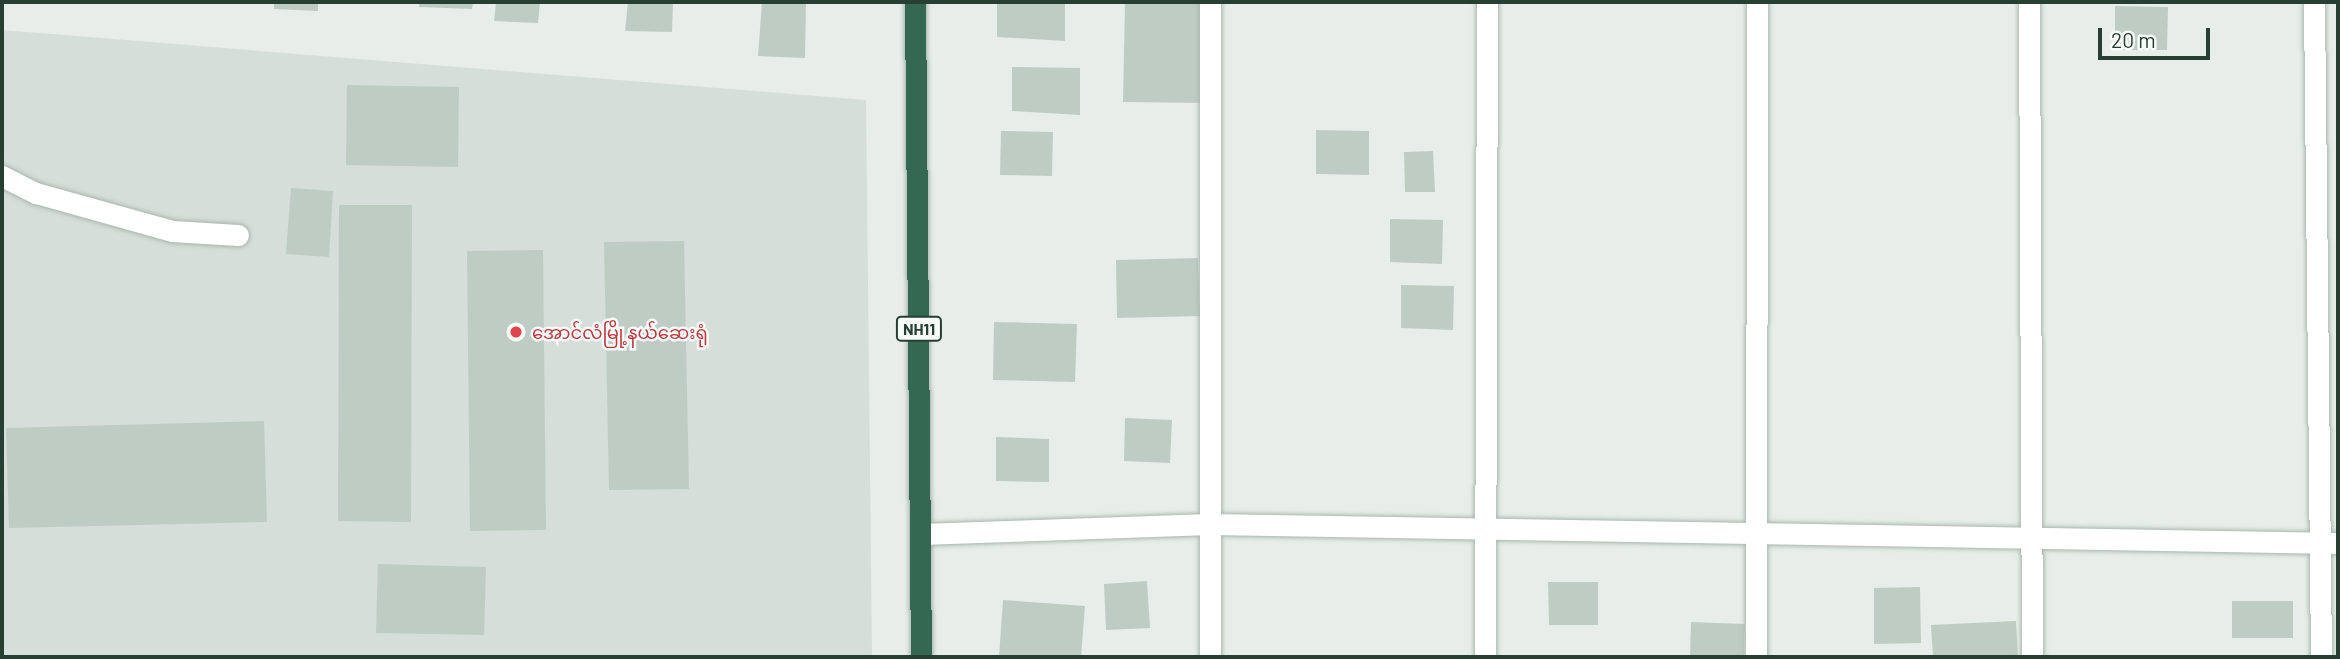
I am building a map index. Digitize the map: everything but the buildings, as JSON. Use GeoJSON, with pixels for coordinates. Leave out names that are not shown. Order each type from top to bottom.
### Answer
{"type":"FeatureCollection","features":[{"type":"Feature","properties":{"kind":"highway","name":"NH11"},"geometry":{"type":"LineString","coordinates":[[915,2],[921,657]]}},
{"type":"Feature","properties":{"kind":"street"},"geometry":{"type":"LineString","coordinates":[[1210,2],[1210,657]]}},
{"type":"Feature","properties":{"kind":"street"},"geometry":{"type":"LineString","coordinates":[[1485,657],[1487,2]]}},
{"type":"Feature","properties":{"kind":"street"},"geometry":{"type":"LineString","coordinates":[[1756,657],[1753,533],[1757,2]]}},
{"type":"Feature","properties":{"kind":"street"},"geometry":{"type":"LineString","coordinates":[[2029,2],[2032,657]]}},
{"type":"Feature","properties":{"kind":"street"},"geometry":{"type":"LineString","coordinates":[[2314,2],[2329,543],[2321,657]]}},
{"type":"Feature","properties":{"kind":"street"},"geometry":{"type":"LineString","coordinates":[[2,176],[36,193],[172,231],[238,235]]}},
{"type":"Feature","properties":{"kind":"street"},"geometry":{"type":"LineString","coordinates":[[921,534],[1209,524],[2329,543]]}},
{"type":"Feature","properties":{"kind":"shaded area"},"geometry":{"type":"Polygon","coordinates":[[[2,30],[866,100],[872,657],[2,657],[2,30]]]}},
{"type":"Feature","properties":{"kind":"place","name":"‌အောင်လံမြို့နယ်ဆေးရုံ"},"geometry":{"type":"Point","coordinates":[516,332]}}]}
